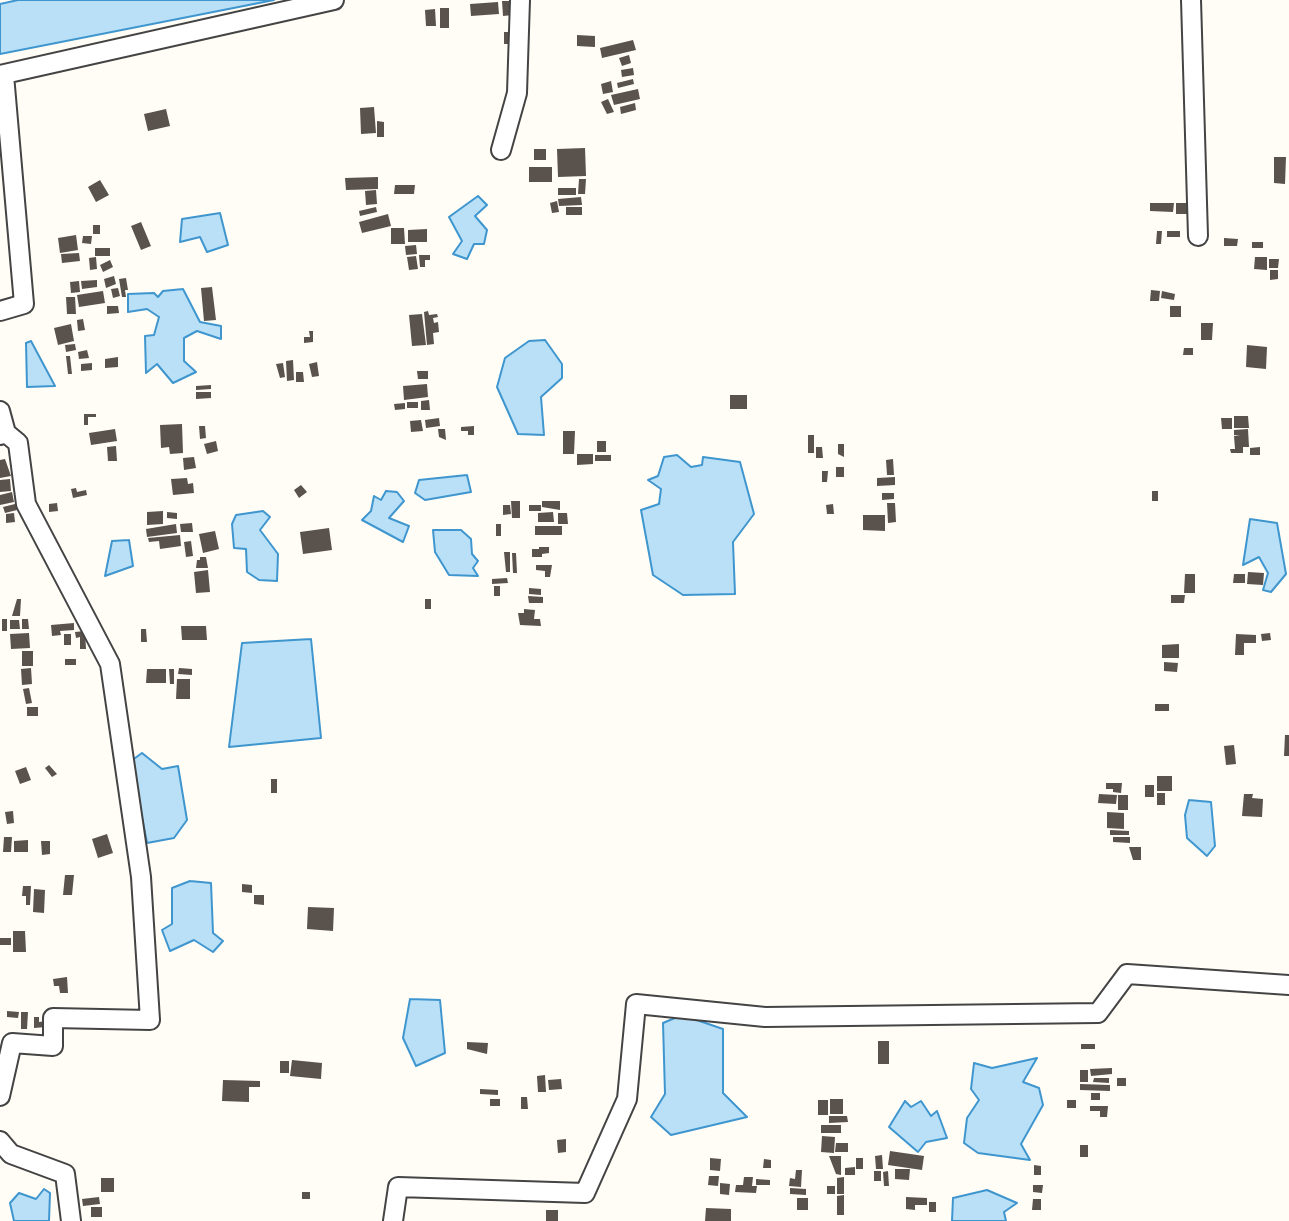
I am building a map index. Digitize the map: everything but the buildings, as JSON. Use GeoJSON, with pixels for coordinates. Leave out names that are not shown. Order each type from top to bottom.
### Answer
{"type":"FeatureCollection","features":[{"type":"Feature","properties":{"kind":"street"},"geometry":{"type":"LineString","coordinates":[[0,311],[24,304],[2,75],[334,0]]}},
{"type":"Feature","properties":{"kind":"street"},"geometry":{"type":"LineString","coordinates":[[501,150],[517,93],[520,0]]}},
{"type":"Feature","properties":{"kind":"street"},"geometry":{"type":"LineString","coordinates":[[1191,0],[1198,236]]}},
{"type":"Feature","properties":{"kind":"street"},"geometry":{"type":"LineString","coordinates":[[0,411],[3,434],[18,443],[26,504],[110,664],[141,877],[150,1020],[53,1018],[53,1046],[12,1043],[0,1096]]}},
{"type":"Feature","properties":{"kind":"street"},"geometry":{"type":"LineString","coordinates":[[393,1221],[398,1187],[585,1193],[627,1099],[636,1004],[765,1017],[1098,1013],[1127,974],[1289,985]]}},
{"type":"Feature","properties":{"kind":"street"},"geometry":{"type":"LineString","coordinates":[[0,1141],[11,1154],[65,1174],[71,1221]]}},
{"type":"Feature","properties":{"kind":"water"},"geometry":{"type":"Polygon","coordinates":[[[18,0],[274,0],[0,54],[0,4],[18,0]]]}},
{"type":"Feature","properties":{"kind":"water"},"geometry":{"type":"Polygon","coordinates":[[[478,196],[487,205],[475,216],[487,230],[484,244],[474,244],[467,259],[453,254],[462,241],[449,217],[478,196]]]}},
{"type":"Feature","properties":{"kind":"water"},"geometry":{"type":"Polygon","coordinates":[[[220,213],[228,245],[207,252],[200,237],[180,242],[182,219],[220,213]]]}},
{"type":"Feature","properties":{"kind":"water"},"geometry":{"type":"Polygon","coordinates":[[[183,289],[200,322],[221,326],[221,339],[197,331],[184,338],[184,361],[196,372],[173,383],[157,364],[146,373],[145,336],[154,335],[159,317],[147,309],[128,312],[128,294],[154,293],[158,297],[163,291],[183,289]]]}},
{"type":"Feature","properties":{"kind":"water"},"geometry":{"type":"Polygon","coordinates":[[[545,340],[562,364],[562,378],[541,397],[544,435],[518,434],[497,387],[505,358],[529,341],[545,340]]]}},
{"type":"Feature","properties":{"kind":"water"},"geometry":{"type":"Polygon","coordinates":[[[31,341],[55,386],[27,387],[26,343],[31,341]]]}},
{"type":"Feature","properties":{"kind":"water"},"geometry":{"type":"Polygon","coordinates":[[[677,455],[691,467],[702,465],[703,457],[740,462],[754,514],[733,542],[735,594],[683,595],[653,575],[641,510],[659,504],[661,489],[648,480],[658,476],[664,457],[677,455]]]}},
{"type":"Feature","properties":{"kind":"water"},"geometry":{"type":"Polygon","coordinates":[[[467,475],[471,492],[425,500],[415,493],[419,480],[467,475]]]}},
{"type":"Feature","properties":{"kind":"water"},"geometry":{"type":"Polygon","coordinates":[[[386,491],[397,492],[404,501],[389,518],[409,526],[403,542],[362,520],[371,511],[374,496],[381,500],[386,491]]]}},
{"type":"Feature","properties":{"kind":"water"},"geometry":{"type":"Polygon","coordinates":[[[263,511],[270,517],[260,530],[278,554],[277,581],[259,580],[247,572],[246,549],[234,548],[232,524],[236,515],[263,511]]]}},
{"type":"Feature","properties":{"kind":"water"},"geometry":{"type":"Polygon","coordinates":[[[1250,519],[1277,523],[1286,574],[1271,592],[1263,590],[1268,573],[1259,557],[1243,565],[1250,519]]]}},
{"type":"Feature","properties":{"kind":"water"},"geometry":{"type":"Polygon","coordinates":[[[433,530],[461,530],[471,539],[472,554],[478,561],[473,568],[478,576],[449,575],[435,552],[433,530]]]}},
{"type":"Feature","properties":{"kind":"water"},"geometry":{"type":"Polygon","coordinates":[[[129,540],[133,566],[105,576],[112,541],[129,540]]]}},
{"type":"Feature","properties":{"kind":"water"},"geometry":{"type":"Polygon","coordinates":[[[311,639],[321,738],[229,747],[242,643],[311,639]]]}},
{"type":"Feature","properties":{"kind":"water"},"geometry":{"type":"Polygon","coordinates":[[[142,753],[162,769],[178,766],[187,820],[174,838],[147,843],[131,761],[142,753]]]}},
{"type":"Feature","properties":{"kind":"water"},"geometry":{"type":"Polygon","coordinates":[[[1189,800],[1211,802],[1215,846],[1207,856],[1187,838],[1185,815],[1189,800]]]}},
{"type":"Feature","properties":{"kind":"water"},"geometry":{"type":"Polygon","coordinates":[[[190,881],[211,883],[213,933],[223,941],[213,952],[194,940],[170,951],[162,930],[172,924],[172,888],[190,881]]]}},
{"type":"Feature","properties":{"kind":"water"},"geometry":{"type":"Polygon","coordinates":[[[410,999],[440,1000],[445,1053],[416,1066],[403,1038],[410,999]]]}},
{"type":"Feature","properties":{"kind":"water"},"geometry":{"type":"Polygon","coordinates":[[[682,1015],[723,1029],[723,1093],[747,1117],[671,1135],[651,1117],[665,1094],[663,1023],[682,1015]]]}},
{"type":"Feature","properties":{"kind":"water"},"geometry":{"type":"Polygon","coordinates":[[[1037,1058],[1023,1082],[1039,1088],[1043,1105],[1021,1144],[1030,1160],[978,1153],[964,1143],[967,1118],[979,1100],[971,1089],[974,1063],[992,1068],[1037,1058]]]}},
{"type":"Feature","properties":{"kind":"water"},"geometry":{"type":"Polygon","coordinates":[[[905,1101],[911,1107],[921,1101],[931,1116],[937,1111],[947,1138],[926,1142],[918,1152],[889,1127],[905,1101]]]}},
{"type":"Feature","properties":{"kind":"water"},"geometry":{"type":"Polygon","coordinates":[[[44,1189],[50,1193],[49,1221],[14,1221],[10,1203],[19,1193],[36,1199],[44,1189]]]}},
{"type":"Feature","properties":{"kind":"water"},"geometry":{"type":"Polygon","coordinates":[[[987,1190],[1017,1203],[1004,1212],[1006,1221],[952,1221],[953,1198],[987,1190]]]}}]}
